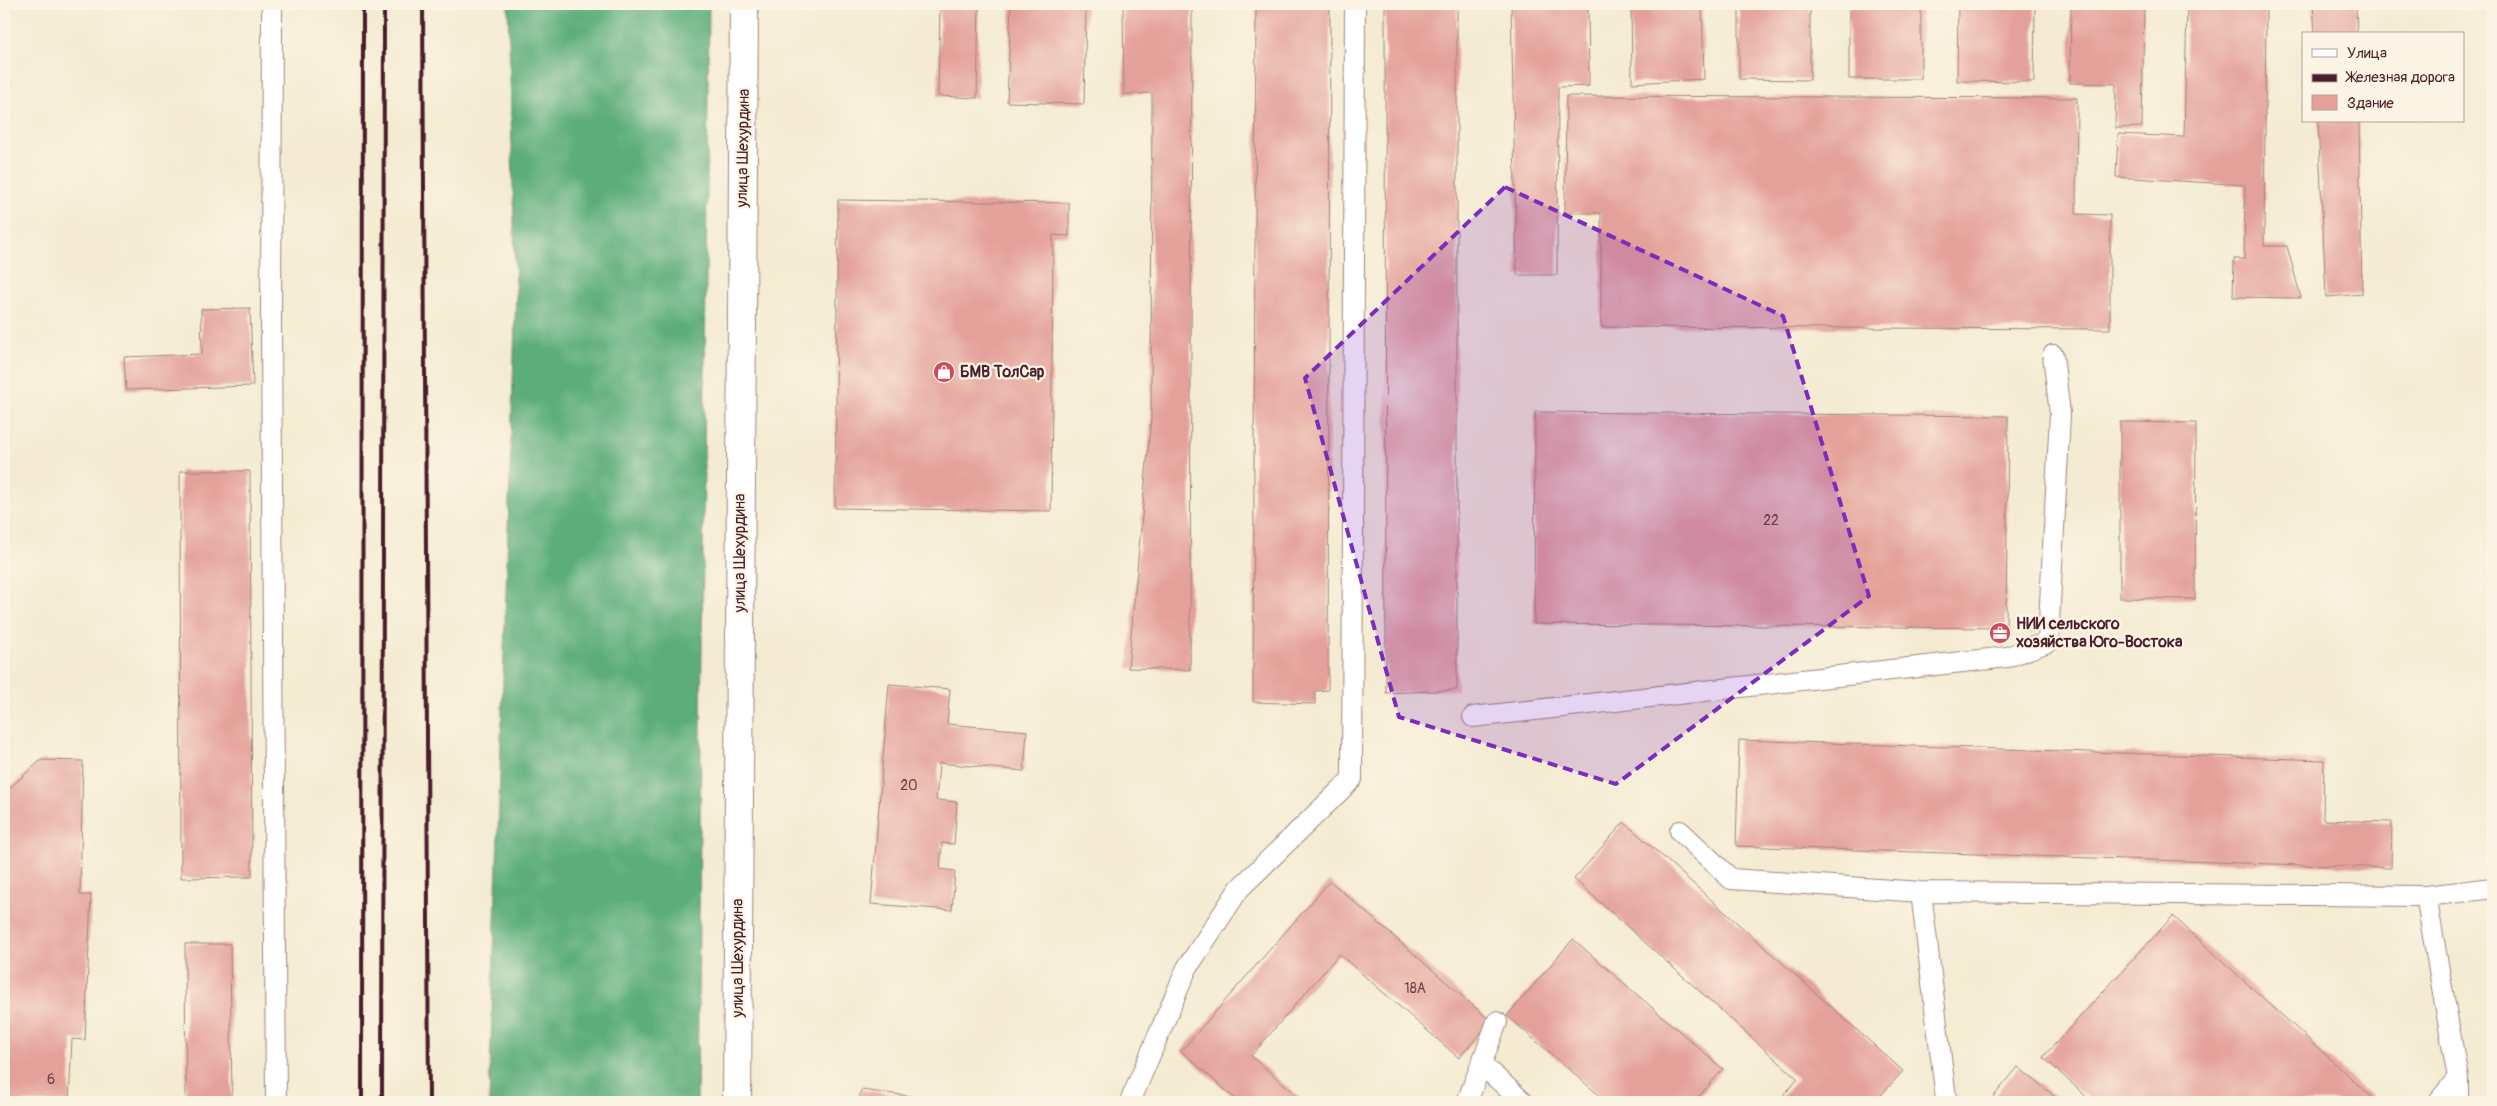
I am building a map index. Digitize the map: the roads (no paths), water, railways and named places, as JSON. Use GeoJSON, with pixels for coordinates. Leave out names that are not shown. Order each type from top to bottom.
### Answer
{"type":"FeatureCollection","features":[{"type":"Feature","properties":{"kind":"main road","name":"улица Шехурдина"},"geometry":{"type":"LineString","coordinates":[[737,1102],[744,4]]}},
{"type":"Feature","properties":{"kind":"lane"},"geometry":{"type":"LineString","coordinates":[[272,4],[271,329],[276,1102]]}},
{"type":"Feature","properties":{"kind":"lane"},"geometry":{"type":"LineString","coordinates":[[1130,1102],[1186,968],[1239,889],[1352,779],[1355,4]]}},
{"type":"Feature","properties":{"kind":"lane"},"geometry":{"type":"LineString","coordinates":[[1473,717],[2006,657],[2048,642],[2060,414],[2053,355]]}},
{"type":"Feature","properties":{"kind":"lane"},"geometry":{"type":"LineString","coordinates":[[1680,831],[1731,879],[1921,892],[2426,896],[2493,888]]}},
{"type":"Feature","properties":{"kind":"lane"},"geometry":{"type":"LineString","coordinates":[[1921,892],[1947,1101]]}},
{"type":"Feature","properties":{"kind":"lane"},"geometry":{"type":"LineString","coordinates":[[2426,896],[2458,1078],[2458,1102]]}},
{"type":"Feature","properties":{"kind":"lane"},"geometry":{"type":"LineString","coordinates":[[1467,1102],[1497,1022]]}},
{"type":"Feature","properties":{"kind":"lane"},"geometry":{"type":"LineString","coordinates":[[1482,1064],[1524,1102]]}},
{"type":"Feature","properties":{"kind":"lane"},"geometry":{"type":"LineString","coordinates":[[2438,1102],[2458,1078]]}},
{"type":"Feature","properties":{"kind":"railway"},"geometry":{"type":"LineString","coordinates":[[362,1102],[363,4]]}},
{"type":"Feature","properties":{"kind":"railway"},"geometry":{"type":"LineString","coordinates":[[382,1102],[384,4]]}},
{"type":"Feature","properties":{"kind":"railway"},"geometry":{"type":"LineString","coordinates":[[423,4],[429,1102]]}},
{"type":"Feature","properties":{"kind":"place","name":"БМВ ТолСар"},"geometry":{"type":"Point","coordinates":[944,372]}},
{"type":"Feature","properties":{"kind":"place","name":"НИИ сельского хозяйства Юго-Востока"},"geometry":{"type":"Point","coordinates":[2000,633]}}]}
